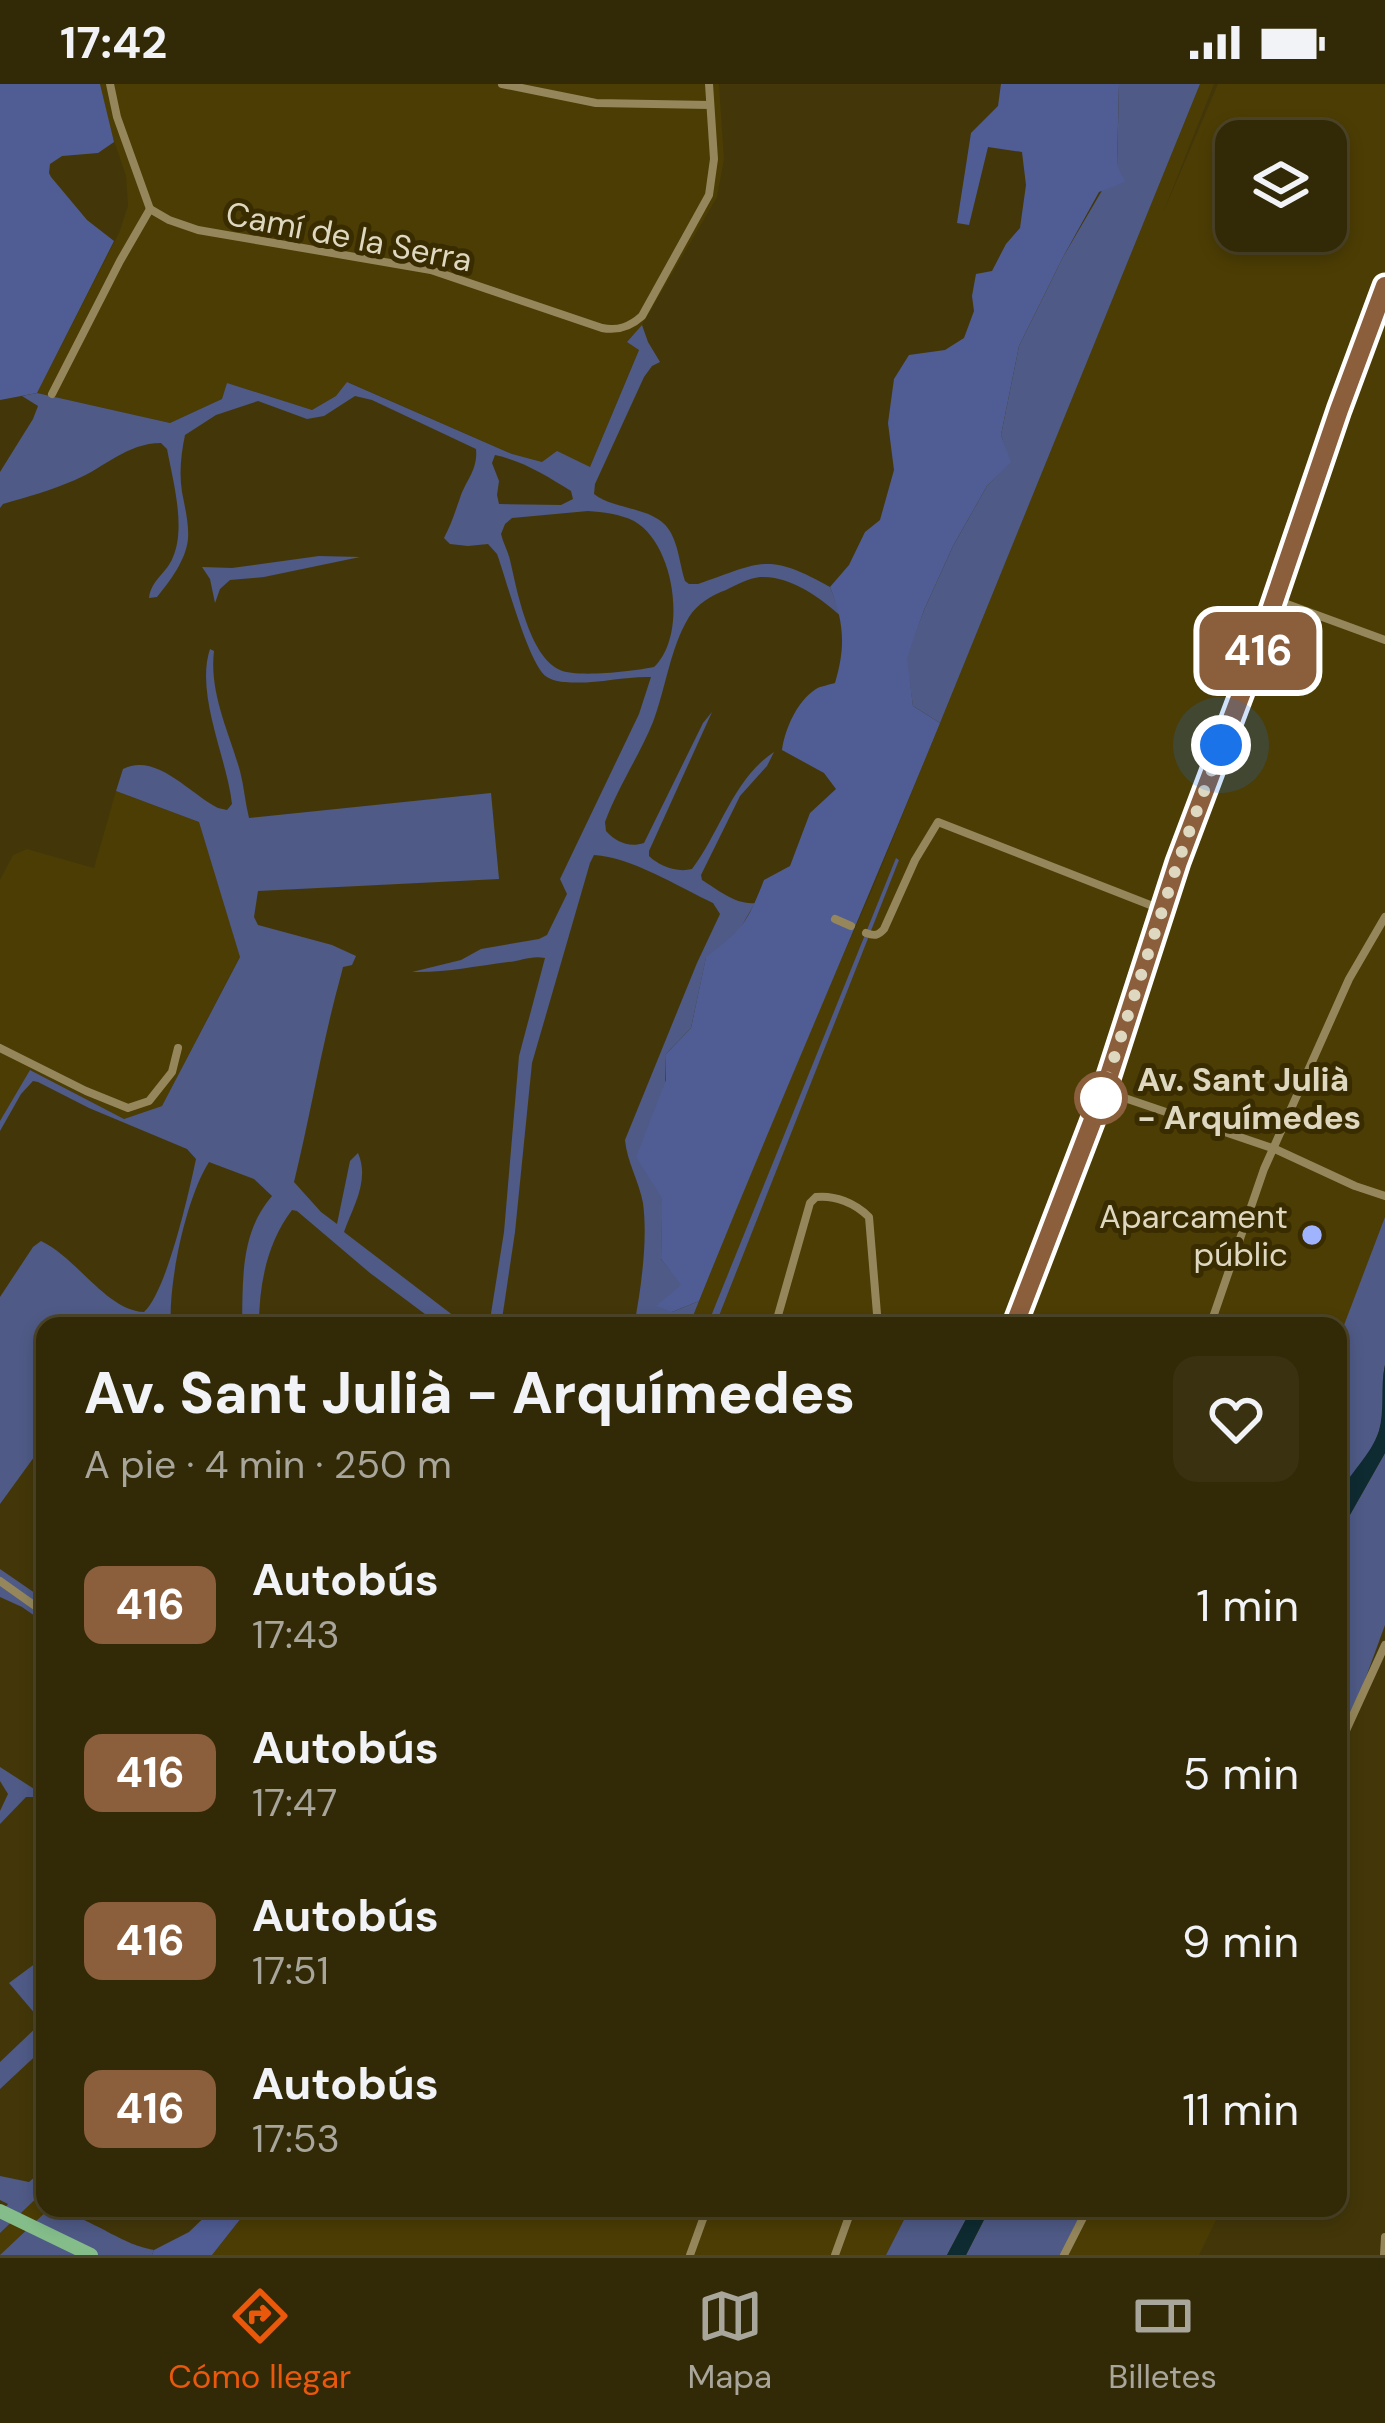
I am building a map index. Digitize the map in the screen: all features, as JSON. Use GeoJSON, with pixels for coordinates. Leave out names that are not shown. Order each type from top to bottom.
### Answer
{"type":"FeatureCollection","features":[{"type":"Feature","properties":{"kind":"highway"},"geometry":{"type":"LineString","coordinates":[[0,2211],[92,2255]]}},
{"type":"Feature","properties":{"kind":"street"},"geometry":{"type":"LineString","coordinates":[[52,394],[150,209],[110,84]]}},
{"type":"Feature","properties":{"kind":"street"},"geometry":{"type":"LineString","coordinates":[[502,84],[596,103],[710,105]]}},
{"type":"Feature","properties":{"kind":"street","name":"Camí de la Serra"},"geometry":{"type":"LineString","coordinates":[[150,209],[199,230],[431,270],[614,330],[642,316],[705,207],[714,160],[709,84]]}},
{"type":"Feature","properties":{"kind":"street"},"geometry":{"type":"LineString","coordinates":[[1017,1317],[1104,1091],[1207,780],[1276,600],[1385,286]]}},
{"type":"Feature","properties":{"kind":"street"},"geometry":{"type":"LineString","coordinates":[[1276,600],[1385,640]]}},
{"type":"Feature","properties":{"kind":"street"},"geometry":{"type":"LineString","coordinates":[[866,933],[874,936],[884,929],[938,821],[1163,910]]}},
{"type":"Feature","properties":{"kind":"street"},"geometry":{"type":"LineString","coordinates":[[1213,1317],[1264,1169],[1349,979],[1385,917]]}},
{"type":"Feature","properties":{"kind":"street"},"geometry":{"type":"LineString","coordinates":[[836,919],[851,926]]}},
{"type":"Feature","properties":{"kind":"street"},"geometry":{"type":"LineString","coordinates":[[0,1048],[128,1108],[148,1101],[172,1072],[178,1048]]}},
{"type":"Feature","properties":{"kind":"street"},"geometry":{"type":"LineString","coordinates":[[1104,1091],[1275,1149],[1385,1196]]}},
{"type":"Feature","properties":{"kind":"street"},"geometry":{"type":"LineString","coordinates":[[778,1317],[811,1203],[825,1196],[852,1204],[868,1217],[877,1317]]}},
{"type":"Feature","properties":{"kind":"street"},"geometry":{"type":"LineString","coordinates":[[0,1581],[36,1607]]}},
{"type":"Feature","properties":{"kind":"street"},"geometry":{"type":"LineString","coordinates":[[1347,1728],[1385,1645]]}},
{"type":"Feature","properties":{"kind":"street"},"geometry":{"type":"LineString","coordinates":[[690,2255],[704,2217]]}},
{"type":"Feature","properties":{"kind":"street"},"geometry":{"type":"LineString","coordinates":[[835,2255],[849,2217]]}},
{"type":"Feature","properties":{"kind":"street"},"geometry":{"type":"LineString","coordinates":[[1064,2255],[1083,2217]]}},
{"type":"Feature","properties":{"kind":"street"},"geometry":{"type":"LineString","coordinates":[[1384,2255],[1385,2237]]}},
{"type":"Feature","properties":{"kind":"shaded area"},"geometry":{"type":"Polygon","coordinates":[[[0,84],[100,84],[114,142],[98,153],[62,156],[50,164],[49,173],[87,220],[114,241],[37,393],[0,400],[0,84]]]}},
{"type":"Feature","properties":{"kind":"shaded area"},"geometry":{"type":"Polygon","coordinates":[[[100,84],[719,84],[724,159],[717,197],[628,341],[639,349],[590,467],[512,454],[348,382],[336,396],[312,410],[227,383],[222,399],[170,423],[37,393],[119,233],[128,206],[126,176],[100,84]]]}},
{"type":"Feature","properties":{"kind":"shaded area"},"geometry":{"type":"Polygon","coordinates":[[[1001,84],[1119,84],[1117,165],[1125,182],[1099,192],[1019,346],[1001,435],[1011,462],[987,486],[953,546],[907,658],[913,706],[940,723],[699,1301],[672,1312],[656,1306],[681,1285],[661,1259],[662,1198],[636,1157],[666,1080],[666,1054],[691,1028],[706,957],[743,924],[764,880],[790,866],[810,813],[836,789],[824,773],[782,750],[803,701],[817,688],[835,683],[842,634],[830,587],[849,565],[865,532],[880,520],[894,470],[888,423],[894,379],[909,355],[945,350],[964,338],[974,311],[976,274],[992,271],[1020,228],[1026,185],[1022,152],[988,147],[969,225],[957,223],[971,133],[998,106],[1001,84]]]}},
{"type":"Feature","properties":{"kind":"shaded area"},"geometry":{"type":"Polygon","coordinates":[[[1119,84],[1200,84],[940,723],[913,706],[906,658],[953,546],[987,486],[1010,462],[1001,435],[1019,346],[1063,257],[1117,165],[1119,84]]]}},
{"type":"Feature","properties":{"kind":"shaded area"},"geometry":{"type":"Polygon","coordinates":[[[1200,84],[1214,84],[1163,213],[1218,84],[1385,84],[1385,1217],[1347,1320],[719,1317],[897,858],[711,1317],[693,1317],[1200,84]]]}},
{"type":"Feature","properties":{"kind":"shaded area"},"geometry":{"type":"Polygon","coordinates":[[[642,325],[660,362],[644,377],[594,494],[665,524],[689,584],[751,566],[791,568],[830,587],[842,617],[804,589],[771,577],[747,580],[701,604],[683,629],[653,722],[605,822],[606,831],[618,841],[644,843],[712,712],[649,851],[663,866],[692,869],[748,776],[774,752],[740,796],[701,875],[727,896],[755,903],[737,934],[706,958],[691,1028],[666,1054],[661,1259],[682,1285],[672,1312],[699,1301],[693,1317],[635,1317],[644,1217],[625,1140],[720,914],[713,903],[655,874],[594,855],[532,1063],[502,1317],[490,1317],[504,1232],[519,1056],[545,958],[412,972],[461,960],[481,949],[547,935],[567,894],[560,879],[639,714],[651,677],[576,683],[547,677],[526,640],[497,554],[488,544],[450,544],[444,538],[473,469],[476,449],[372,400],[355,396],[324,416],[307,419],[258,401],[216,415],[185,435],[181,478],[187,547],[157,597],[149,598],[173,557],[178,532],[172,475],[167,449],[161,443],[137,447],[75,480],[0,508],[0,472],[38,406],[22,396],[37,393],[170,423],[222,399],[227,383],[312,410],[336,396],[347,382],[512,454],[542,462],[557,451],[590,467],[639,350],[627,342],[642,325]],[[495,455],[492,463],[499,481],[499,504],[561,505],[573,499],[571,491],[495,455]],[[588,511],[512,518],[501,534],[532,637],[560,670],[606,673],[654,667],[665,652],[673,613],[667,569],[648,533],[617,515],[588,511]]]}},
{"type":"Feature","properties":{"kind":"shaded area"},"geometry":{"type":"Polygon","coordinates":[[[319,556],[360,557],[230,580],[215,603],[202,567],[232,568],[319,556]]]}},
{"type":"Feature","properties":{"kind":"shaded area"},"geometry":{"type":"Polygon","coordinates":[[[210,649],[214,651],[217,697],[249,818],[491,793],[499,879],[258,891],[254,917],[258,925],[356,956],[352,965],[343,967],[294,1182],[337,1224],[350,1161],[358,1153],[361,1183],[344,1232],[455,1317],[429,1317],[292,1210],[266,1265],[260,1317],[242,1317],[249,1241],[272,1196],[254,1179],[209,1162],[180,1241],[171,1317],[36,1317],[36,1454],[0,1504],[0,1297],[41,1241],[117,1303],[144,1312],[169,1263],[188,1194],[196,1159],[187,1149],[38,1082],[33,1081],[21,1094],[0,1131],[0,1121],[30,1070],[124,1119],[162,1106],[240,957],[199,822],[116,791],[123,769],[148,766],[218,808],[227,810],[232,804],[209,706],[206,667],[210,649]]]}},
{"type":"Feature","properties":{"kind":"shaded area"},"geometry":{"type":"Polygon","coordinates":[[[116,791],[199,822],[240,956],[162,1106],[124,1119],[31,1070],[0,1121],[0,880],[13,855],[27,849],[94,868],[116,791]]]}},
{"type":"Feature","properties":{"kind":"shaded area"},"geometry":{"type":"Polygon","coordinates":[[[896,858],[719,1317],[711,1317],[896,858]]]}},
{"type":"Feature","properties":{"kind":"shaded area"},"geometry":{"type":"Polygon","coordinates":[[[1385,1217],[1383,1413],[1372,1447],[1347,1485],[1347,1317],[1385,1217]]]}},
{"type":"Feature","properties":{"kind":"shaded area"},"geometry":{"type":"Polygon","coordinates":[[[1385,1365],[1385,1453],[1347,1520],[1347,1482],[1379,1431],[1385,1365]]]}},
{"type":"Feature","properties":{"kind":"shaded area"},"geometry":{"type":"Polygon","coordinates":[[[1385,1453],[1385,1625],[1347,1718],[1347,1520],[1385,1453]]]}},
{"type":"Feature","properties":{"kind":"shaded area"},"geometry":{"type":"Polygon","coordinates":[[[0,1569],[36,1594],[36,1617],[22,1607],[0,1597],[0,1569]]]}},
{"type":"Feature","properties":{"kind":"shaded area"},"geometry":{"type":"Polygon","coordinates":[[[0,1767],[36,1790],[36,1799],[26,1797],[0,1824],[8,1794],[0,1781],[0,1767]]]}},
{"type":"Feature","properties":{"kind":"shaded area"},"geometry":{"type":"Polygon","coordinates":[[[36,1963],[36,2015],[9,1983],[36,1963]]]}},
{"type":"Feature","properties":{"kind":"shaded area"},"geometry":{"type":"Polygon","coordinates":[[[36,2028],[36,2055],[0,2089],[0,2062],[36,2028]]]}},
{"type":"Feature","properties":{"kind":"shaded area"},"geometry":{"type":"Polygon","coordinates":[[[0,2176],[29,2182],[36,2176],[36,2199],[0,2233],[0,2214],[8,2204],[0,2200],[0,2176]]]}},
{"type":"Feature","properties":{"kind":"shaded area"},"geometry":{"type":"Polygon","coordinates":[[[36,2199],[36,2217],[40,2217],[0,2255],[0,2233],[36,2199]]]}},
{"type":"Feature","properties":{"kind":"shaded area"},"geometry":{"type":"Polygon","coordinates":[[[40,2217],[75,2217],[154,2250],[152,2255],[0,2255],[40,2217]]]}},
{"type":"Feature","properties":{"kind":"shaded area"},"geometry":{"type":"Polygon","coordinates":[[[205,2217],[242,2217],[212,2255],[152,2255],[205,2217]]]}},
{"type":"Feature","properties":{"kind":"shaded area"},"geometry":{"type":"Polygon","coordinates":[[[242,2217],[905,2217],[886,2255],[212,2255],[242,2217]]]}},
{"type":"Feature","properties":{"kind":"shaded area"},"geometry":{"type":"Polygon","coordinates":[[[905,2217],[967,2217],[947,2255],[886,2255],[905,2217]]]}},
{"type":"Feature","properties":{"kind":"shaded area"},"geometry":{"type":"Polygon","coordinates":[[[967,2217],[985,2217],[966,2255],[947,2255],[967,2217]]]}},
{"type":"Feature","properties":{"kind":"shaded area"},"geometry":{"type":"Polygon","coordinates":[[[985,2217],[1079,2217],[1060,2255],[966,2255],[985,2217]]]}},
{"type":"Feature","properties":{"kind":"shaded area"},"geometry":{"type":"Polygon","coordinates":[[[1079,2217],[1218,2217],[1199,2255],[1060,2255],[1079,2217]]]}},
{"type":"Feature","properties":{"kind":"bus line","name":"416"},"geometry":{"type":"LineString","coordinates":[[1017,1317],[1104,1091],[1178,862],[1276,600],[1385,286]]}},
{"type":"Feature","properties":{"kind":"place","name":"Av. Sant Julià - Arquímedes"},"geometry":{"type":"Point","coordinates":[1101,1098]}},
{"type":"Feature","properties":{"kind":"place","name":"Aparcament públic"},"geometry":{"type":"Point","coordinates":[1312,1235]}},
{"type":"Feature","properties":{"kind":"route"},"geometry":{"type":"LineString","coordinates":[[1101,1098],[1221,745]]}}]}
